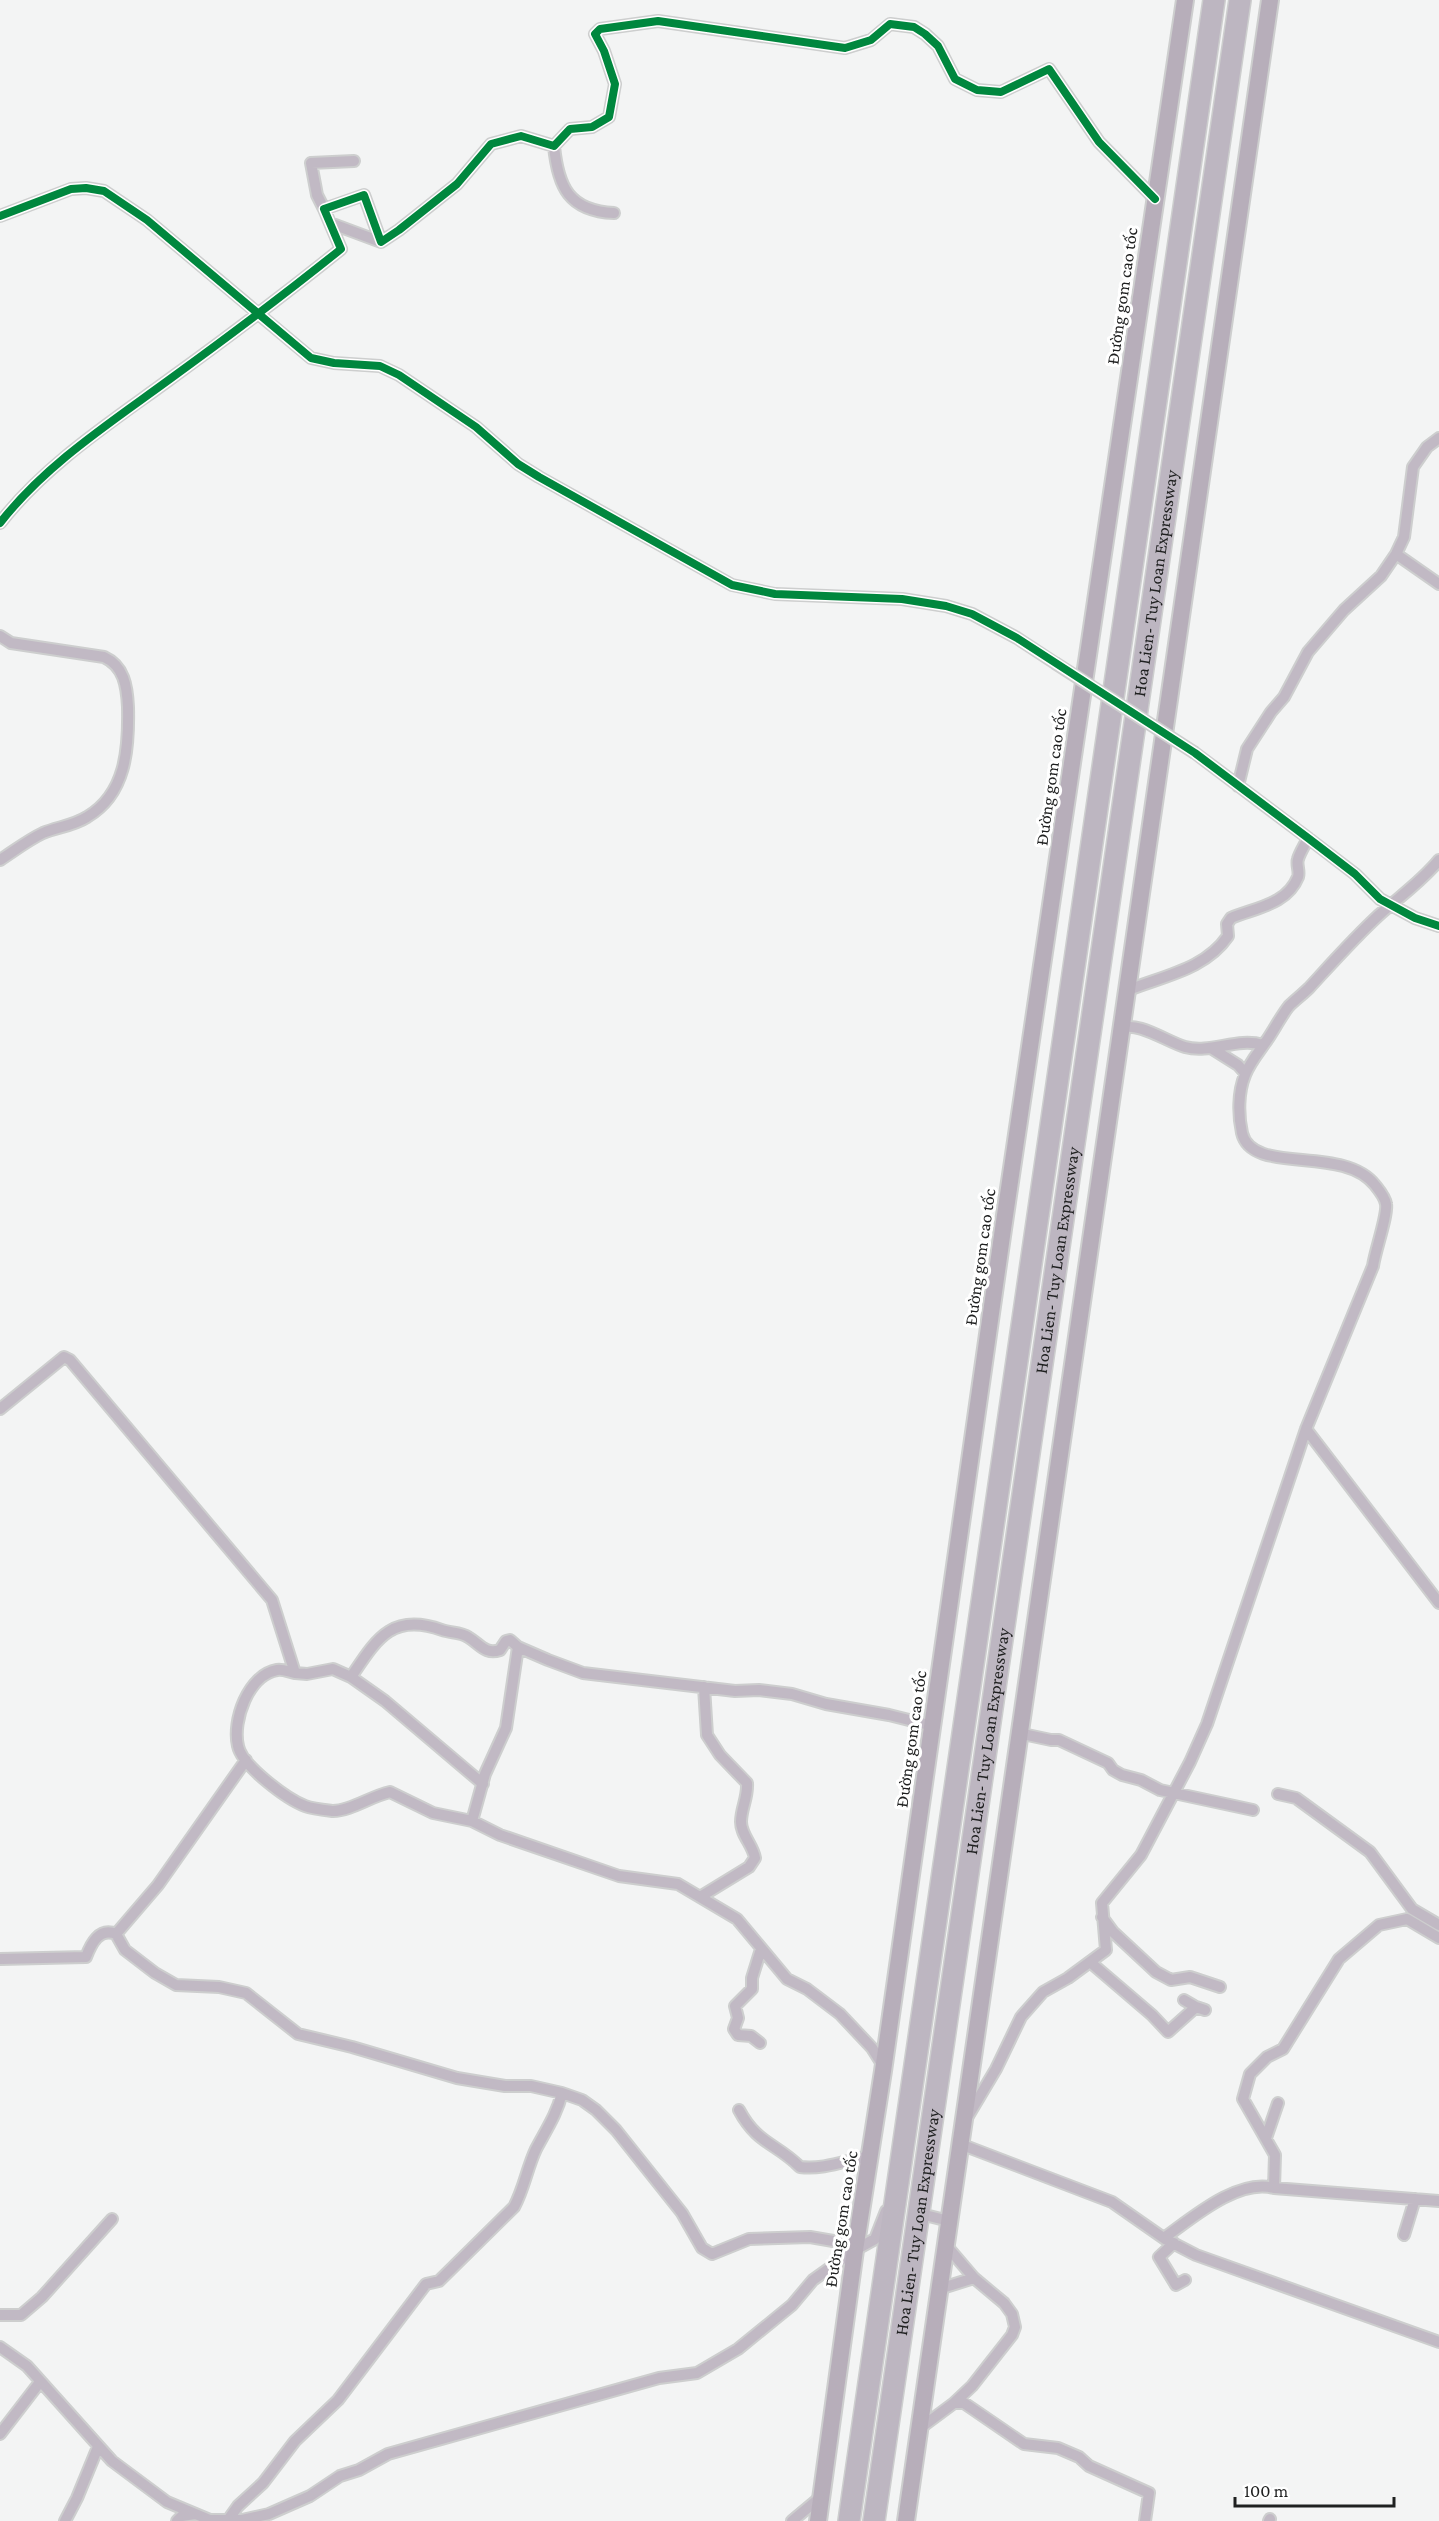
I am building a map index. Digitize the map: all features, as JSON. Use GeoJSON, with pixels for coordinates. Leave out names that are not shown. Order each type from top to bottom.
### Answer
{"type":"FeatureCollection","features":[{"type":"Feature","properties":{"kind":"highway","name":"Hoa Lien- Tuy Loan Expressway"},"geometry":{"type":"LineString","coordinates":[[849,2521],[1214,0]]}},
{"type":"Feature","properties":{"kind":"highway","name":"Hoa Lien- Tuy Loan Expressway"},"geometry":{"type":"LineString","coordinates":[[874,2521],[1240,0]]}},
{"type":"Feature","properties":{"kind":"main road","name":"Đường gom cao tốc"},"geometry":{"type":"LineString","coordinates":[[818,2521],[1003,1229],[1185,0]]}},
{"type":"Feature","properties":{"kind":"main road"},"geometry":{"type":"LineString","coordinates":[[906,2521],[1270,0]]}},
{"type":"Feature","properties":{"kind":"street"},"geometry":{"type":"LineString","coordinates":[[614,213],[595,212],[578,206],[556,172],[554,146],[570,129],[592,127],[609,117],[615,84],[596,34],[600,29],[658,21],[844,48],[871,40],[890,24],[914,27],[925,33],[938,46],[955,79],[977,90],[1001,92],[1049,69],[1099,142],[1155,199]]}},
{"type":"Feature","properties":{"kind":"street"},"geometry":{"type":"LineString","coordinates":[[381,242],[408,224],[457,184],[491,144],[521,136],[554,146]]}},
{"type":"Feature","properties":{"kind":"street"},"geometry":{"type":"LineString","coordinates":[[0,523],[10,510],[72,450],[259,314],[341,249],[317,195],[311,163],[354,161]]}},
{"type":"Feature","properties":{"kind":"street"},"geometry":{"type":"LineString","coordinates":[[0,216],[71,189],[86,188],[104,191],[147,220],[311,358],[333,363],[380,366],[399,375],[476,427],[518,464],[732,585],[775,594],[902,599],[946,606],[972,614],[1017,638],[1195,753],[1308,838],[1390,905],[1439,926]]}},
{"type":"Feature","properties":{"kind":"street"},"geometry":{"type":"LineString","coordinates":[[324,209],[364,195],[381,242]]}},
{"type":"Feature","properties":{"kind":"street"},"geometry":{"type":"LineString","coordinates":[[330,223],[381,242]]}},
{"type":"Feature","properties":{"kind":"street"},"geometry":{"type":"LineString","coordinates":[[1238,786],[1247,749],[1271,712],[1284,697],[1308,652],[1344,610],[1381,576],[1396,554],[1404,537],[1413,467],[1427,447],[1439,438]]}},
{"type":"Feature","properties":{"kind":"street"},"geometry":{"type":"LineString","coordinates":[[1396,554],[1439,584]]}},
{"type":"Feature","properties":{"kind":"street"},"geometry":{"type":"LineString","coordinates":[[0,636],[11,643],[104,657],[113,661],[121,671],[127,694],[128,730],[119,782],[105,804],[85,818],[63,828],[45,832],[0,860]]}},
{"type":"Feature","properties":{"kind":"street"},"geometry":{"type":"LineString","coordinates":[[1126,992],[1196,965],[1221,945],[1228,936],[1227,924],[1231,918],[1272,903],[1290,890],[1297,880],[1299,871],[1297,861],[1308,838]]}},
{"type":"Feature","properties":{"kind":"street"},"geometry":{"type":"LineString","coordinates":[[963,2124],[996,2068],[1021,2017],[1043,1992],[1068,1978],[1106,1950],[1102,1904],[1141,1855],[1190,1762],[1207,1724],[1306,1429],[1373,1266],[1386,1205],[1383,1196],[1370,1178],[1348,1166],[1322,1160],[1282,1159],[1254,1150],[1243,1137],[1241,1127],[1241,1088],[1245,1073],[1289,1007],[1390,905],[1421,881],[1439,860]]}},
{"type":"Feature","properties":{"kind":"street"},"geometry":{"type":"LineString","coordinates":[[1120,1029],[1136,1026],[1186,1047],[1211,1048],[1240,1042],[1263,1045]]}},
{"type":"Feature","properties":{"kind":"street"},"geometry":{"type":"LineString","coordinates":[[1211,1048],[1238,1065],[1245,1073]]}},
{"type":"Feature","properties":{"kind":"street"},"geometry":{"type":"LineString","coordinates":[[0,1409],[64,1358],[70,1360],[272,1600],[295,1673]]}},
{"type":"Feature","properties":{"kind":"street"},"geometry":{"type":"LineString","coordinates":[[1306,1429],[1439,1603]]}},
{"type":"Feature","properties":{"kind":"street"},"geometry":{"type":"LineString","coordinates":[[351,1677],[380,1636],[388,1630],[405,1624],[434,1627],[468,1636],[478,1646],[491,1652],[500,1650],[508,1640],[518,1647],[583,1673],[704,1687],[792,1694],[826,1704],[889,1715],[933,1726]]}},
{"type":"Feature","properties":{"kind":"street"},"geometry":{"type":"LineString","coordinates":[[472,1821],[483,1784],[506,1728],[518,1647]]}},
{"type":"Feature","properties":{"kind":"street"},"geometry":{"type":"LineString","coordinates":[[483,1784],[385,1701],[351,1677],[333,1669],[306,1674],[278,1670],[267,1674],[246,1697],[241,1708],[236,1732],[238,1748],[246,1760],[284,1795],[307,1807],[336,1811],[390,1792],[433,1813],[472,1821],[500,1835],[619,1876],[678,1884],[734,1917],[786,1979],[807,1989],[840,2014],[872,2048],[884,2067]]}},
{"type":"Feature","properties":{"kind":"street"},"geometry":{"type":"LineString","coordinates":[[700,1897],[749,1867],[755,1858],[741,1826],[741,1816],[747,1800],[747,1783],[720,1755],[707,1735],[704,1687]]}},
{"type":"Feature","properties":{"kind":"street"},"geometry":{"type":"LineString","coordinates":[[1018,1733],[1059,1740],[1108,1763],[1113,1770],[1122,1775],[1141,1780],[1160,1790],[1253,1810]]}},
{"type":"Feature","properties":{"kind":"street"},"geometry":{"type":"LineString","coordinates":[[116,1934],[158,1885],[246,1760]]}},
{"type":"Feature","properties":{"kind":"street"},"geometry":{"type":"LineString","coordinates":[[1278,1794],[1296,1798],[1370,1852],[1412,1909],[1439,1925]]}},
{"type":"Feature","properties":{"kind":"street"},"geometry":{"type":"LineString","coordinates":[[1102,1916],[1113,1932],[1156,1971],[1171,1980],[1190,1977],[1220,1987]]}},
{"type":"Feature","properties":{"kind":"street"},"geometry":{"type":"LineString","coordinates":[[1274,2188],[1275,2155],[1243,2099],[1250,2074],[1267,2057],[1283,2049],[1339,1959],[1379,1925],[1407,1919],[1439,1938]]}},
{"type":"Feature","properties":{"kind":"street"},"geometry":{"type":"LineString","coordinates":[[0,1959],[86,1958],[95,1939],[103,1932],[109,1931],[116,1934],[125,1950],[155,1973],[176,1985],[219,1987],[246,1994],[298,2034],[352,2047],[457,2078],[505,2086],[531,2086],[562,2093],[589,2105],[616,2130],[682,2212],[702,2248],[712,2254],[749,2239],[801,2237],[822,2238],[855,2250]]}},
{"type":"Feature","properties":{"kind":"street"},"geometry":{"type":"LineString","coordinates":[[760,2043],[751,2036],[738,2035],[734,2029],[738,2018],[735,2006],[752,1989],[752,1978],[761,1949]]}},
{"type":"Feature","properties":{"kind":"street"},"geometry":{"type":"LineString","coordinates":[[1090,1962],[1152,2014],[1168,2032],[1201,2008],[1184,2000]]}},
{"type":"Feature","properties":{"kind":"street"},"geometry":{"type":"LineString","coordinates":[[228,2520],[238,2506],[263,2483],[295,2441],[338,2400],[426,2284],[439,2281],[514,2207],[521,2194],[535,2151],[558,2109],[562,2093]]}},
{"type":"Feature","properties":{"kind":"street"},"geometry":{"type":"LineString","coordinates":[[1266,2138],[1278,2103]]}},
{"type":"Feature","properties":{"kind":"street"},"geometry":{"type":"LineString","coordinates":[[738,2110],[755,2135],[786,2154],[800,2167],[830,2166],[842,2161],[871,2156]]}},
{"type":"Feature","properties":{"kind":"street"},"geometry":{"type":"LineString","coordinates":[[960,2144],[1112,2202],[1169,2241],[1218,2264],[1439,2342]]}},
{"type":"Feature","properties":{"kind":"street"},"geometry":{"type":"LineString","coordinates":[[1185,2280],[1176,2286],[1159,2257],[1169,2241],[1223,2198],[1262,2184],[1274,2188],[1439,2201]]}},
{"type":"Feature","properties":{"kind":"street"},"geometry":{"type":"LineString","coordinates":[[1404,2235],[1415,2199]]}},
{"type":"Feature","properties":{"kind":"street"},"geometry":{"type":"LineString","coordinates":[[0,2347],[27,2366],[98,2447],[144,2486],[167,2502],[210,2520],[242,2520],[269,2514],[310,2496],[340,2476],[359,2470],[388,2454],[659,2378],[697,2373],[738,2349],[762,2331],[792,2305],[813,2280],[855,2250],[875,2239],[888,2208]]}},
{"type":"Feature","properties":{"kind":"street"},"geometry":{"type":"LineString","coordinates":[[929,2216],[949,2221]]}},
{"type":"Feature","properties":{"kind":"street"},"geometry":{"type":"LineString","coordinates":[[0,2315],[21,2315],[42,2297],[112,2219]]}},
{"type":"Feature","properties":{"kind":"street"},"geometry":{"type":"LineString","coordinates":[[919,2429],[954,2403],[976,2382],[1012,2335],[1015,2327],[1012,2314],[1004,2304],[974,2278],[945,2244]]}},
{"type":"Feature","properties":{"kind":"street"},"geometry":{"type":"LineString","coordinates":[[939,2289],[974,2278]]}},
{"type":"Feature","properties":{"kind":"street"},"geometry":{"type":"LineString","coordinates":[[0,2434],[40,2382]]}},
{"type":"Feature","properties":{"kind":"street"},"geometry":{"type":"LineString","coordinates":[[954,2403],[964,2403],[1024,2444],[1058,2448],[1079,2457],[1089,2466],[1149,2493],[1145,2521]]}},
{"type":"Feature","properties":{"kind":"street"},"geometry":{"type":"LineString","coordinates":[[65,2521],[98,2447]]}},
{"type":"Feature","properties":{"kind":"street"},"geometry":{"type":"LineString","coordinates":[[792,2521],[822,2496]]}},
{"type":"Feature","properties":{"kind":"street"},"geometry":{"type":"LineString","coordinates":[[177,2521],[182,2516],[195,2514]]}},
{"type":"Feature","properties":{"kind":"cycle path"},"geometry":{"type":"LineString","coordinates":[[0,523],[38,482],[80,445],[235,331],[341,249],[324,209],[364,195],[381,242],[457,184],[491,144],[521,136],[554,146],[570,129],[592,127],[609,117],[615,84],[604,51],[595,34],[600,29],[658,21],[845,48],[871,40],[890,24],[914,27],[938,46],[955,79],[977,90],[1001,92],[1049,69],[1099,142],[1155,199]]}},
{"type":"Feature","properties":{"kind":"cycle path"},"geometry":{"type":"LineString","coordinates":[[0,216],[71,189],[86,188],[104,191],[147,220],[311,358],[334,363],[380,366],[399,375],[476,427],[518,464],[732,585],[775,594],[902,599],[946,606],[972,614],[1017,638],[1195,753],[1355,874],[1380,899],[1415,918],[1439,926]]}}]}
